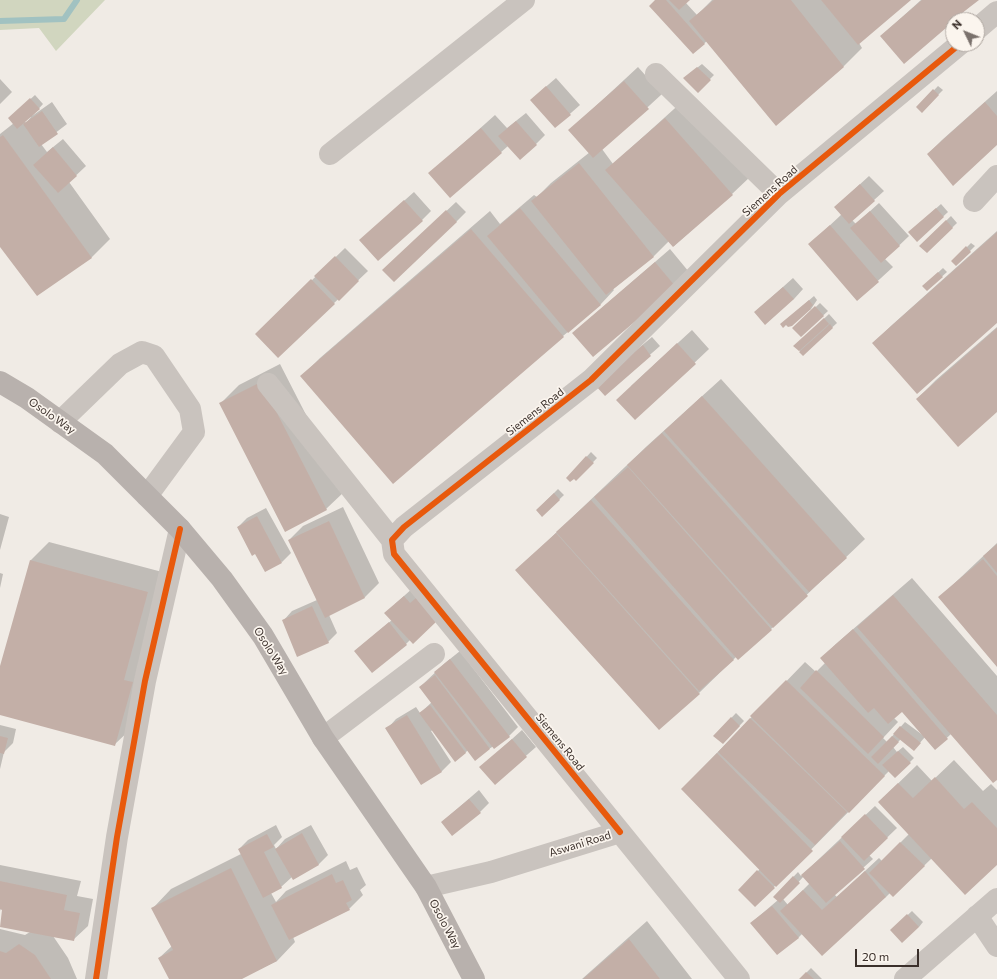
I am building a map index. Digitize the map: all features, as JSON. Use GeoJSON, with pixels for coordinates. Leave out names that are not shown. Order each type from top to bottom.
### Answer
{"type":"FeatureCollection","features":[{"type":"Feature","properties":{"kind":"main road","name":"Osolo Way"},"geometry":{"type":"LineString","coordinates":[[0,382],[105,454],[180,530],[222,579],[263,636],[323,738],[426,887],[474,979]]}},
{"type":"Feature","properties":{"kind":"street"},"geometry":{"type":"LineString","coordinates":[[330,154],[524,0]]}},
{"type":"Feature","properties":{"kind":"street"},"geometry":{"type":"LineString","coordinates":[[985,22],[997,12]]}},
{"type":"Feature","properties":{"kind":"street","name":"Siemens Road"},"geometry":{"type":"LineString","coordinates":[[620,832],[394,554],[392,540],[404,527],[591,380],[779,194],[950,52]]}},
{"type":"Feature","properties":{"kind":"street"},"geometry":{"type":"LineString","coordinates":[[656,74],[779,194]]}},
{"type":"Feature","properties":{"kind":"street"},"geometry":{"type":"LineString","coordinates":[[974,201],[997,176]]}},
{"type":"Feature","properties":{"kind":"street"},"geometry":{"type":"LineString","coordinates":[[60,422],[120,364],[142,352],[154,356],[190,409],[194,432],[147,496]]}},
{"type":"Feature","properties":{"kind":"street"},"geometry":{"type":"LineString","coordinates":[[268,384],[392,540]]}},
{"type":"Feature","properties":{"kind":"street"},"geometry":{"type":"LineString","coordinates":[[96,979],[117,837],[145,681],[180,530]]}},
{"type":"Feature","properties":{"kind":"street"},"geometry":{"type":"LineString","coordinates":[[323,738],[434,654]]}},
{"type":"Feature","properties":{"kind":"street","name":"Aswani Road"},"geometry":{"type":"LineString","coordinates":[[426,887],[491,872],[620,832],[739,979]]}},
{"type":"Feature","properties":{"kind":"street"},"geometry":{"type":"LineString","coordinates":[[905,979],[997,899]]}},
{"type":"Feature","properties":{"kind":"street"},"geometry":{"type":"LineString","coordinates":[[977,916],[997,946]]}},
{"type":"Feature","properties":{"kind":"green space"},"geometry":{"type":"Polygon","coordinates":[[[0,0],[105,0],[56,51],[39,28],[0,30],[0,0]]]}},
{"type":"Feature","properties":{"kind":"building"},"geometry":{"type":"Polygon","coordinates":[[[655,0],[666,0],[705,44],[693,54],[649,6],[655,0]]]}},
{"type":"Feature","properties":{"kind":"building"},"geometry":{"type":"Polygon","coordinates":[[[669,0],[690,0],[679,10],[669,0]]]}},
{"type":"Feature","properties":{"kind":"building"},"geometry":{"type":"Polygon","coordinates":[[[714,0],[791,0],[844,67],[776,126],[689,21],[714,0]]]}},
{"type":"Feature","properties":{"kind":"building"},"geometry":{"type":"Polygon","coordinates":[[[821,0],[911,0],[858,45],[821,0]]]}},
{"type":"Feature","properties":{"kind":"building"},"geometry":{"type":"Polygon","coordinates":[[[922,0],[979,0],[963,12],[945,12],[945,29],[904,64],[880,36],[922,0]]]}},
{"type":"Feature","properties":{"kind":"building"},"geometry":{"type":"Polygon","coordinates":[[[697,67],[711,80],[698,93],[683,78],[697,67]]]}},
{"type":"Feature","properties":{"kind":"building"},"geometry":{"type":"Polygon","coordinates":[[[624,81],[649,109],[593,158],[568,130],[624,81]]]}},
{"type":"Feature","properties":{"kind":"building"},"geometry":{"type":"Polygon","coordinates":[[[546,86],[571,115],[555,128],[530,100],[546,86]]]}},
{"type":"Feature","properties":{"kind":"building"},"geometry":{"type":"Polygon","coordinates":[[[933,89],[939,95],[922,113],[916,107],[933,89]]]}},
{"type":"Feature","properties":{"kind":"building"},"geometry":{"type":"Polygon","coordinates":[[[30,98],[40,109],[17,129],[8,118],[30,98]]]}},
{"type":"Feature","properties":{"kind":"building"},"geometry":{"type":"Polygon","coordinates":[[[985,102],[997,116],[997,145],[953,186],[927,154],[985,102]]]}},
{"type":"Feature","properties":{"kind":"building"},"geometry":{"type":"Polygon","coordinates":[[[42,111],[58,134],[39,147],[23,124],[42,111]]]}},
{"type":"Feature","properties":{"kind":"building"},"geometry":{"type":"Polygon","coordinates":[[[665,118],[733,195],[673,247],[605,170],[665,118]]]}},
{"type":"Feature","properties":{"kind":"building"},"geometry":{"type":"Polygon","coordinates":[[[516,121],[537,145],[520,160],[498,136],[516,121]]]}},
{"type":"Feature","properties":{"kind":"building"},"geometry":{"type":"Polygon","coordinates":[[[481,128],[502,153],[450,198],[428,173],[481,128]]]}},
{"type":"Feature","properties":{"kind":"building"},"geometry":{"type":"Polygon","coordinates":[[[3,135],[92,258],[37,296],[0,247],[0,137],[3,135]]]}},
{"type":"Feature","properties":{"kind":"building"},"geometry":{"type":"Polygon","coordinates":[[[53,147],[77,176],[58,193],[33,165],[53,147]]]}},
{"type":"Feature","properties":{"kind":"building"},"geometry":{"type":"Polygon","coordinates":[[[579,163],[654,257],[606,295],[531,201],[579,163]]]}},
{"type":"Feature","properties":{"kind":"building"},"geometry":{"type":"Polygon","coordinates":[[[860,184],[875,201],[849,224],[834,207],[860,184]]]}},
{"type":"Feature","properties":{"kind":"building"},"geometry":{"type":"Polygon","coordinates":[[[404,200],[423,221],[378,261],[359,240],[404,200]]]}},
{"type":"Feature","properties":{"kind":"building"},"geometry":{"type":"Polygon","coordinates":[[[520,208],[601,305],[568,333],[487,236],[520,208]]]}},
{"type":"Feature","properties":{"kind":"building"},"geometry":{"type":"Polygon","coordinates":[[[936,208],[944,217],[917,242],[908,232],[936,208]]]}},
{"type":"Feature","properties":{"kind":"building"},"geometry":{"type":"Polygon","coordinates":[[[446,210],[457,222],[394,282],[382,270],[446,210]]]}},
{"type":"Feature","properties":{"kind":"building"},"geometry":{"type":"Polygon","coordinates":[[[870,211],[900,246],[881,263],[850,228],[870,211]]]}},
{"type":"Feature","properties":{"kind":"building"},"geometry":{"type":"Polygon","coordinates":[[[946,220],[953,228],[927,253],[919,246],[946,220]]]}},
{"type":"Feature","properties":{"kind":"building"},"geometry":{"type":"Polygon","coordinates":[[[830,225],[879,282],[857,301],[808,244],[830,225]]]}},
{"type":"Feature","properties":{"kind":"building"},"geometry":{"type":"Polygon","coordinates":[[[471,229],[564,337],[393,484],[300,376],[471,229]]]}},
{"type":"Feature","properties":{"kind":"building"},"geometry":{"type":"Polygon","coordinates":[[[997,232],[997,323],[917,394],[872,343],[997,232]]]}},
{"type":"Feature","properties":{"kind":"building"},"geometry":{"type":"Polygon","coordinates":[[[966,246],[971,252],[956,266],[951,261],[966,246]]]}},
{"type":"Feature","properties":{"kind":"building"},"geometry":{"type":"Polygon","coordinates":[[[335,256],[359,281],[339,301],[314,276],[335,256]]]}},
{"type":"Feature","properties":{"kind":"building"},"geometry":{"type":"Polygon","coordinates":[[[655,262],[676,287],[593,357],[572,333],[655,262]]]}},
{"type":"Feature","properties":{"kind":"building"},"geometry":{"type":"Polygon","coordinates":[[[938,272],[943,277],[927,291],[922,286],[938,272]]]}},
{"type":"Feature","properties":{"kind":"building"},"geometry":{"type":"Polygon","coordinates":[[[311,279],[335,304],[278,358],[255,334],[311,279]]]}},
{"type":"Feature","properties":{"kind":"building"},"geometry":{"type":"Polygon","coordinates":[[[783,287],[794,299],[765,325],[754,312],[783,287]]]}},
{"type":"Feature","properties":{"kind":"building"},"geometry":{"type":"Polygon","coordinates":[[[809,300],[813,305],[810,308],[811,309],[792,326],[788,327],[786,325],[783,328],[780,324],[809,300]]]}},
{"type":"Feature","properties":{"kind":"building"},"geometry":{"type":"Polygon","coordinates":[[[815,306],[824,316],[801,337],[792,328],[815,306]]]}},
{"type":"Feature","properties":{"kind":"building"},"geometry":{"type":"Polygon","coordinates":[[[824,318],[829,324],[799,351],[793,346],[824,318]]]}},
{"type":"Feature","properties":{"kind":"building"},"geometry":{"type":"Polygon","coordinates":[[[830,324],[833,328],[803,356],[799,352],[830,324]]]}},
{"type":"Feature","properties":{"kind":"building"},"geometry":{"type":"Polygon","coordinates":[[[997,328],[997,412],[958,447],[916,399],[997,328]]]}},
{"type":"Feature","properties":{"kind":"building"},"geometry":{"type":"Polygon","coordinates":[[[677,343],[696,364],[635,420],[616,400],[677,343]]]}},
{"type":"Feature","properties":{"kind":"building"},"geometry":{"type":"Polygon","coordinates":[[[643,345],[651,356],[605,396],[595,385],[643,345]]]}},
{"type":"Feature","properties":{"kind":"building"},"geometry":{"type":"Polygon","coordinates":[[[261,382],[327,510],[285,532],[219,403],[261,382]]]}},
{"type":"Feature","properties":{"kind":"building"},"geometry":{"type":"Polygon","coordinates":[[[702,396],[847,558],[809,592],[664,431],[702,396]]]}},
{"type":"Feature","properties":{"kind":"building"},"geometry":{"type":"Polygon","coordinates":[[[662,433],[808,596],[773,628],[627,465],[662,433]]]}},
{"type":"Feature","properties":{"kind":"building"},"geometry":{"type":"Polygon","coordinates":[[[586,456],[594,463],[576,481],[574,479],[570,482],[566,478],[586,456]]]}},
{"type":"Feature","properties":{"kind":"building"},"geometry":{"type":"Polygon","coordinates":[[[628,467],[772,630],[738,660],[594,497],[628,467]]]}},
{"type":"Feature","properties":{"kind":"building"},"geometry":{"type":"Polygon","coordinates":[[[554,493],[560,500],[542,517],[536,510],[554,493]]]}},
{"type":"Feature","properties":{"kind":"building"},"geometry":{"type":"Polygon","coordinates":[[[591,500],[734,660],[699,691],[556,532],[591,500]]]}},
{"type":"Feature","properties":{"kind":"building"},"geometry":{"type":"Polygon","coordinates":[[[257,516],[282,563],[265,572],[255,554],[252,556],[237,527],[257,516]]]}},
{"type":"Feature","properties":{"kind":"building"},"geometry":{"type":"Polygon","coordinates":[[[329,521],[365,598],[325,618],[288,540],[329,521]]]}},
{"type":"Feature","properties":{"kind":"building"},"geometry":{"type":"Polygon","coordinates":[[[556,533],[700,694],[659,730],[515,570],[556,533]]]}},
{"type":"Feature","properties":{"kind":"building"},"geometry":{"type":"Polygon","coordinates":[[[997,544],[997,573],[983,556],[997,544]]]}},
{"type":"Feature","properties":{"kind":"building"},"geometry":{"type":"Polygon","coordinates":[[[983,559],[997,576],[997,667],[938,597],[983,559]]]}},
{"type":"Feature","properties":{"kind":"building"},"geometry":{"type":"Polygon","coordinates":[[[30,560],[148,592],[124,680],[133,682],[115,746],[0,715],[0,666],[30,560]]]}},
{"type":"Feature","properties":{"kind":"building"},"geometry":{"type":"Polygon","coordinates":[[[893,595],[997,715],[997,780],[993,783],[857,627],[893,595]]]}},
{"type":"Feature","properties":{"kind":"building"},"geometry":{"type":"Polygon","coordinates":[[[404,596],[410,603],[416,598],[437,621],[413,644],[384,613],[404,596]]]}},
{"type":"Feature","properties":{"kind":"building"},"geometry":{"type":"Polygon","coordinates":[[[312,606],[329,643],[297,657],[282,620],[312,606]]]}},
{"type":"Feature","properties":{"kind":"building"},"geometry":{"type":"Polygon","coordinates":[[[389,622],[407,645],[372,673],[354,651],[389,622]]]}},
{"type":"Feature","properties":{"kind":"building"},"geometry":{"type":"Polygon","coordinates":[[[853,629],[948,739],[935,750],[902,712],[888,724],[874,708],[868,713],[820,658],[853,629]]]}},
{"type":"Feature","properties":{"kind":"building"},"geometry":{"type":"Polygon","coordinates":[[[450,659],[510,737],[494,749],[434,672],[450,659]]]}},
{"type":"Feature","properties":{"kind":"building"},"geometry":{"type":"Polygon","coordinates":[[[816,670],[884,737],[868,754],[800,688],[816,670]]]}},
{"type":"Feature","properties":{"kind":"building"},"geometry":{"type":"Polygon","coordinates":[[[435,675],[490,749],[475,761],[419,687],[435,675]]]}},
{"type":"Feature","properties":{"kind":"building"},"geometry":{"type":"Polygon","coordinates":[[[786,680],[885,776],[849,813],[750,716],[786,680]]]}},
{"type":"Feature","properties":{"kind":"building"},"geometry":{"type":"Polygon","coordinates":[[[430,705],[466,753],[455,762],[419,713],[430,705]]]}},
{"type":"Feature","properties":{"kind":"building"},"geometry":{"type":"Polygon","coordinates":[[[407,715],[442,772],[421,785],[385,728],[407,715]]]}},
{"type":"Feature","properties":{"kind":"building"},"geometry":{"type":"Polygon","coordinates":[[[731,717],[740,726],[723,744],[713,736],[731,717]]]}},
{"type":"Feature","properties":{"kind":"building"},"geometry":{"type":"Polygon","coordinates":[[[750,718],[847,812],[815,845],[718,752],[750,718]]]}},
{"type":"Feature","properties":{"kind":"building"},"geometry":{"type":"Polygon","coordinates":[[[900,726],[921,743],[914,751],[893,734],[900,726]]]}},
{"type":"Feature","properties":{"kind":"building"},"geometry":{"type":"Polygon","coordinates":[[[0,736],[8,738],[4,754],[0,753],[0,736]]]}},
{"type":"Feature","properties":{"kind":"building"},"geometry":{"type":"Polygon","coordinates":[[[892,736],[899,742],[878,764],[871,757],[892,736]]]}},
{"type":"Feature","properties":{"kind":"building"},"geometry":{"type":"Polygon","coordinates":[[[512,739],[527,757],[495,785],[479,767],[512,739]]]}},
{"type":"Feature","properties":{"kind":"building"},"geometry":{"type":"Polygon","coordinates":[[[898,751],[911,763],[895,778],[882,765],[898,751]]]}},
{"type":"Feature","properties":{"kind":"building"},"geometry":{"type":"Polygon","coordinates":[[[717,753],[813,851],[776,887],[681,789],[717,753]]]}},
{"type":"Feature","properties":{"kind":"building"},"geometry":{"type":"Polygon","coordinates":[[[935,777],[964,809],[972,802],[997,828],[997,865],[965,895],[878,802],[898,783],[913,798],[935,777]]]}},
{"type":"Feature","properties":{"kind":"building"},"geometry":{"type":"Polygon","coordinates":[[[469,799],[481,813],[452,836],[441,822],[469,799]]]}},
{"type":"Feature","properties":{"kind":"building"},"geometry":{"type":"Polygon","coordinates":[[[865,814],[888,838],[864,861],[841,837],[865,814]]]}},
{"type":"Feature","properties":{"kind":"building"},"geometry":{"type":"Polygon","coordinates":[[[302,833],[319,865],[293,880],[275,849],[302,833]]]}},
{"type":"Feature","properties":{"kind":"building"},"geometry":{"type":"Polygon","coordinates":[[[267,834],[274,847],[264,852],[282,888],[263,898],[238,849],[267,834]]]}},
{"type":"Feature","properties":{"kind":"building"},"geometry":{"type":"Polygon","coordinates":[[[840,841],[865,869],[826,903],[801,875],[840,841]]]}},
{"type":"Feature","properties":{"kind":"building"},"geometry":{"type":"Polygon","coordinates":[[[900,842],[925,866],[893,897],[869,873],[900,842]]]}},
{"type":"Feature","properties":{"kind":"building"},"geometry":{"type":"Polygon","coordinates":[[[231,868],[277,961],[242,979],[169,979],[158,958],[173,950],[151,908],[231,868]]]}},
{"type":"Feature","properties":{"kind":"building"},"geometry":{"type":"Polygon","coordinates":[[[757,870],[775,888],[755,907],[738,890],[757,870]]]}},
{"type":"Feature","properties":{"kind":"building"},"geometry":{"type":"Polygon","coordinates":[[[865,871],[886,897],[822,956],[780,911],[803,890],[822,910],[865,871]]]}},
{"type":"Feature","properties":{"kind":"building"},"geometry":{"type":"Polygon","coordinates":[[[332,874],[336,883],[343,880],[352,900],[346,903],[350,910],[289,940],[271,905],[332,874]]]}},
{"type":"Feature","properties":{"kind":"building"},"geometry":{"type":"Polygon","coordinates":[[[793,876],[800,883],[780,903],[773,897],[793,876]]]}},
{"type":"Feature","properties":{"kind":"building"},"geometry":{"type":"Polygon","coordinates":[[[0,881],[67,895],[64,910],[80,913],[74,941],[0,927],[2,910],[0,909],[0,881]]]}},
{"type":"Feature","properties":{"kind":"building"},"geometry":{"type":"Polygon","coordinates":[[[772,906],[799,938],[777,955],[750,923],[772,906]]]}},
{"type":"Feature","properties":{"kind":"building"},"geometry":{"type":"Polygon","coordinates":[[[907,914],[919,927],[902,943],[890,930],[907,914]]]}},
{"type":"Feature","properties":{"kind":"building"},"geometry":{"type":"Polygon","coordinates":[[[629,939],[660,979],[583,979],[629,939]]]}},
{"type":"Feature","properties":{"kind":"building"},"geometry":{"type":"Polygon","coordinates":[[[19,944],[35,955],[51,979],[0,979],[0,951],[6,953],[19,944]]]}},
{"type":"Feature","properties":{"kind":"building"},"geometry":{"type":"Polygon","coordinates":[[[806,972],[814,979],[799,979],[806,972]]]}},
{"type":"Feature","properties":{"kind":"waterway"},"geometry":{"type":"LineString","coordinates":[[0,21],[64,19],[77,0]]}},
{"type":"Feature","properties":{"kind":"cycle path"},"geometry":{"type":"LineString","coordinates":[[620,832],[394,554],[392,540],[404,527],[591,380],[779,194],[950,52]]}},
{"type":"Feature","properties":{"kind":"cycle path"},"geometry":{"type":"LineString","coordinates":[[96,979],[117,837],[145,681],[180,529]]}}]}
